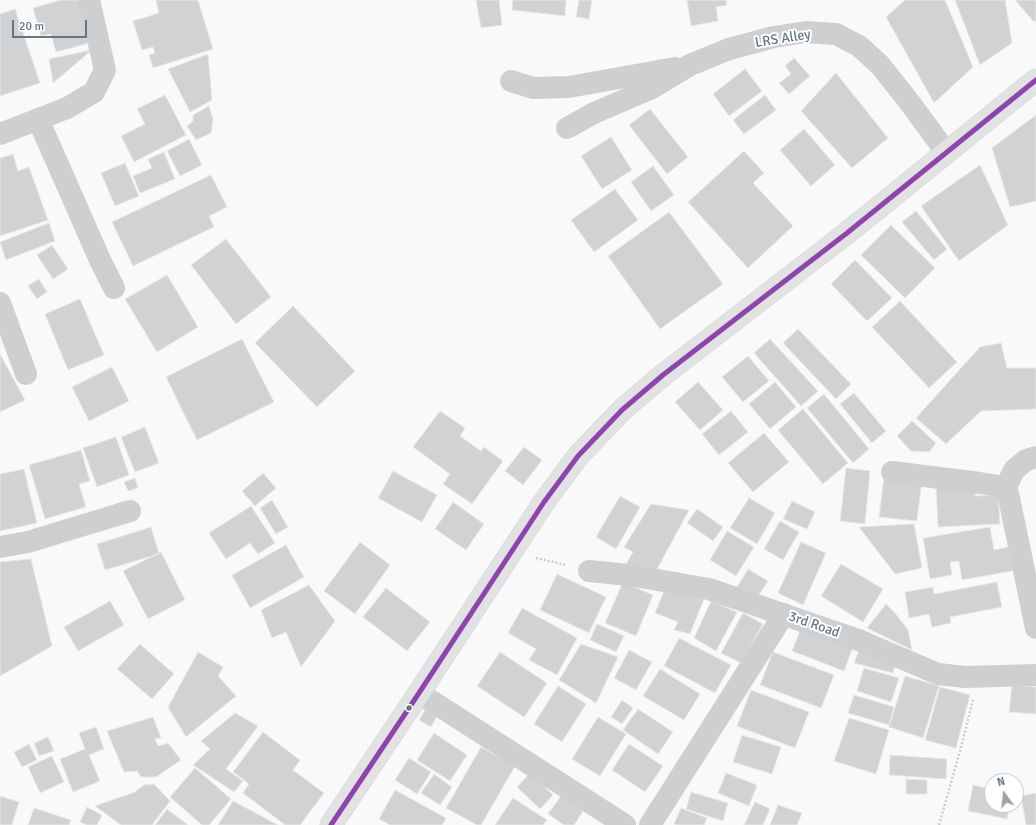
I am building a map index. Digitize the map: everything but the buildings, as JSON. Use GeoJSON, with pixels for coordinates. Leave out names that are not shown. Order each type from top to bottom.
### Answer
{"type":"FeatureCollection","features":[{"type":"Feature","properties":{"kind":"main road"},"geometry":{"type":"LineString","coordinates":[[331,825],[544,502],[578,456],[622,410],[663,375],[847,233],[1036,80]]}},
{"type":"Feature","properties":{"kind":"street"},"geometry":{"type":"LineString","coordinates":[[0,134],[67,108],[94,92],[105,70],[89,0]]}},
{"type":"Feature","properties":{"kind":"street","name":"LRS Alley"},"geometry":{"type":"LineString","coordinates":[[567,128],[594,113],[650,88],[690,65],[729,49],[774,37],[806,32],[836,34],[859,46],[880,65],[946,152]]}},
{"type":"Feature","properties":{"kind":"street","name":"LRS Alley"},"geometry":{"type":"LineString","coordinates":[[511,81],[532,88],[569,87],[690,65]]}},
{"type":"Feature","properties":{"kind":"street"},"geometry":{"type":"LineString","coordinates":[[38,119],[100,260],[114,288]]}},
{"type":"Feature","properties":{"kind":"street"},"geometry":{"type":"LineString","coordinates":[[0,303],[26,374]]}},
{"type":"Feature","properties":{"kind":"street"},"geometry":{"type":"LineString","coordinates":[[1036,457],[1026,460],[1014,470],[1006,487],[1036,628]]}},
{"type":"Feature","properties":{"kind":"street"},"geometry":{"type":"LineString","coordinates":[[892,472],[1006,487]]}},
{"type":"Feature","properties":{"kind":"street"},"geometry":{"type":"LineString","coordinates":[[0,547],[28,542],[130,511]]}},
{"type":"Feature","properties":{"kind":"street","name":"3rd Road"},"geometry":{"type":"LineString","coordinates":[[589,571],[629,575],[709,589],[861,641],[938,674],[964,677],[1036,675]]}},
{"type":"Feature","properties":{"kind":"street"},"geometry":{"type":"LineString","coordinates":[[650,825],[784,614]]}},
{"type":"Feature","properties":{"kind":"street"},"geometry":{"type":"LineString","coordinates":[[419,693],[625,825]]}},
{"type":"Feature","properties":{"kind":"path"},"geometry":{"type":"LineString","coordinates":[[512,552],[589,571]]}},
{"type":"Feature","properties":{"kind":"path"},"geometry":{"type":"LineString","coordinates":[[939,825],[979,677]]}},
{"type":"Feature","properties":{"kind":"transit line"},"geometry":{"type":"LineString","coordinates":[[331,825],[544,502],[578,456],[622,410],[663,375],[847,233],[1036,80]]}}]}
